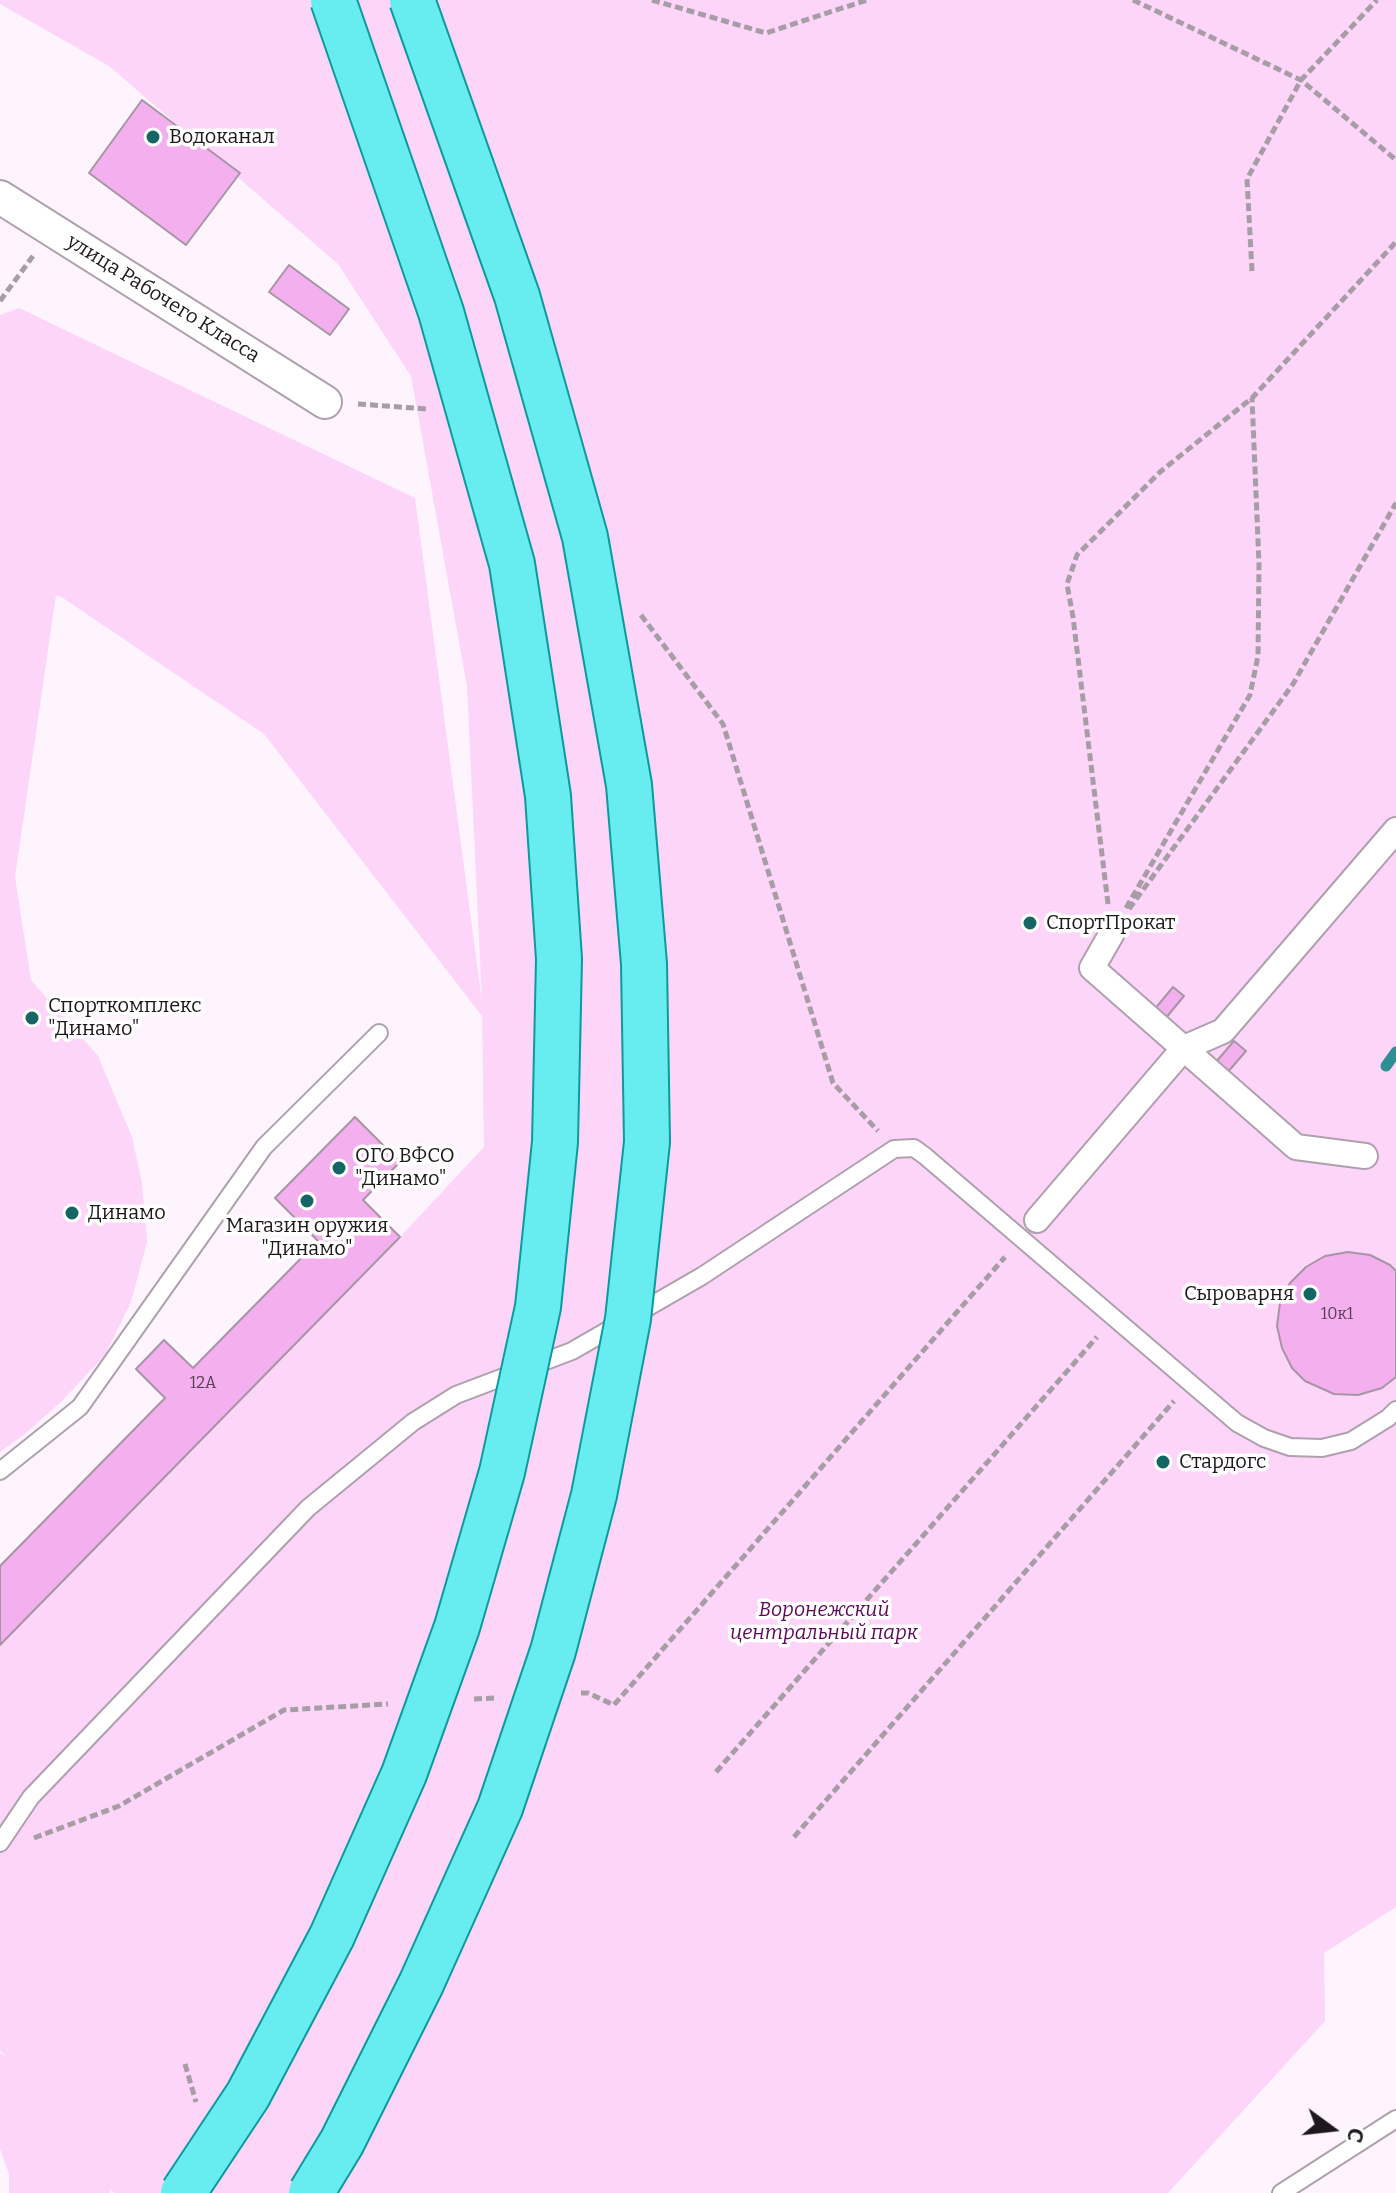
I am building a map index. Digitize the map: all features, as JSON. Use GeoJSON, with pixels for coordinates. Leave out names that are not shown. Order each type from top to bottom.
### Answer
{"type":"FeatureCollection","features":[{"type":"Feature","properties":{"kind":"main road"},"geometry":{"type":"LineString","coordinates":[[183,2193],[248,2095],[332,1936],[404,1774],[457,1627],[502,1472],[538,1307],[555,1142],[559,959],[548,796],[512,564],[441,312],[333,0]]}},
{"type":"Feature","properties":{"kind":"main road"},"geometry":{"type":"LineString","coordinates":[[311,2193],[342,2142],[421,1984],[488,1835],[553,1651],[594,1495],[628,1319],[647,1142],[644,964],[629,785],[585,537],[517,296],[412,0]]}},
{"type":"Feature","properties":{"kind":"street","name":"улица Рабочего Класса"},"geometry":{"type":"LineString","coordinates":[[0,197],[325,402]]}},
{"type":"Feature","properties":{"kind":"street"},"geometry":{"type":"LineString","coordinates":[[1029,1229],[1184,1048],[1223,1031],[1396,830]]}},
{"type":"Feature","properties":{"kind":"street"},"geometry":{"type":"LineString","coordinates":[[1112,933],[1092,968],[1296,1147],[1365,1156]]}},
{"type":"Feature","properties":{"kind":"lane"},"geometry":{"type":"LineString","coordinates":[[0,1471],[80,1407],[264,1147],[379,1033]]}},
{"type":"Feature","properties":{"kind":"lane"},"geometry":{"type":"LineString","coordinates":[[0,1843],[31,1797],[308,1508],[413,1422],[456,1395],[572,1351],[702,1276],[894,1149],[914,1148],[1029,1229],[1114,1318],[1237,1423],[1264,1438],[1290,1447],[1322,1448],[1351,1441],[1396,1410]]}},
{"type":"Feature","properties":{"kind":"lane"},"geometry":{"type":"LineString","coordinates":[[1281,2193],[1299,2188],[1396,2119]]}},
{"type":"Feature","properties":{"kind":"path"},"geometry":{"type":"LineString","coordinates":[[652,0],[766,33],[867,0]]}},
{"type":"Feature","properties":{"kind":"path"},"geometry":{"type":"LineString","coordinates":[[1133,0],[1301,80],[1396,160]]}},
{"type":"Feature","properties":{"kind":"path"},"geometry":{"type":"LineString","coordinates":[[1252,271],[1247,179],[1301,80],[1377,0]]}},
{"type":"Feature","properties":{"kind":"path"},"geometry":{"type":"LineString","coordinates":[[0,301],[53,229]]}},
{"type":"Feature","properties":{"kind":"path"},"geometry":{"type":"LineString","coordinates":[[1112,933],[1067,584],[1077,555],[1160,472],[1252,398],[1396,242]]}},
{"type":"Feature","properties":{"kind":"path"},"geometry":{"type":"LineString","coordinates":[[1112,933],[1250,695],[1258,656],[1259,564],[1252,398]]}},
{"type":"Feature","properties":{"kind":"path"},"geometry":{"type":"LineString","coordinates":[[1112,933],[1293,684],[1396,503]]}},
{"type":"Feature","properties":{"kind":"path"},"geometry":{"type":"LineString","coordinates":[[614,1705],[1029,1229]]}},
{"type":"Feature","properties":{"kind":"path"},"geometry":{"type":"LineString","coordinates":[[716,1772],[1114,1318]]}},
{"type":"Feature","properties":{"kind":"path"},"geometry":{"type":"LineString","coordinates":[[794,1837],[1190,1383]]}},
{"type":"Feature","properties":{"kind":"path"},"geometry":{"type":"LineString","coordinates":[[30,1840],[119,1806],[284,1710]]}},
{"type":"Feature","properties":{"kind":"green space","name":"Воронежский центральный парк"},"geometry":{"type":"Polygon","coordinates":[[[0,0],[1396,0],[1396,1907],[1324,1953],[1325,2021],[1168,2193],[114,2193],[110,2188],[110,2193],[9,2193],[9,2174],[0,2149],[0,2053],[5,2056],[0,2050],[0,1645],[400,1237],[484,1147],[482,1016],[264,734],[56,595],[15,877],[31,980],[98,1056],[132,1137],[142,1183],[147,1242],[131,1302],[105,1355],[63,1400],[0,1452],[0,315],[19,308],[415,498],[482,1002],[467,686],[411,376],[338,264],[109,66],[0,4],[0,0]]]}},
{"type":"Feature","properties":{"kind":"building","name":"Водоканал"},"geometry":{"type":"Polygon","coordinates":[[[142,100],[240,173],[186,245],[89,173],[142,100]]]}},
{"type":"Feature","properties":{"kind":"building"},"geometry":{"type":"Polygon","coordinates":[[[289,265],[349,309],[330,335],[269,292],[289,265]]]}},
{"type":"Feature","properties":{"kind":"building"},"geometry":{"type":"Polygon","coordinates":[[[1173,987],[1184,996],[1165,1019],[1154,1010],[1173,987]]]}},
{"type":"Feature","properties":{"kind":"building"},"geometry":{"type":"Polygon","coordinates":[[[1234,1041],[1246,1051],[1227,1073],[1215,1063],[1234,1041]]]}},
{"type":"Feature","properties":{"kind":"building"},"geometry":{"type":"Polygon","coordinates":[[[355,1117],[400,1162],[363,1200],[400,1237],[0,1645],[0,1566],[165,1398],[136,1369],[164,1340],[193,1368],[318,1241],[275,1198],[355,1117]]]}},
{"type":"Feature","properties":{"kind":"building"},"geometry":{"type":"Polygon","coordinates":[[[1348,1252],[1370,1255],[1396,1271],[1396,1377],[1382,1388],[1358,1395],[1334,1394],[1305,1381],[1292,1368],[1282,1348],[1277,1326],[1280,1303],[1290,1283],[1306,1267],[1325,1256],[1348,1252]]]}},
{"type":"Feature","properties":{"kind":"waterway"},"geometry":{"type":"LineString","coordinates":[[1386,1066],[1396,1052]]}},
{"type":"Feature","properties":{"kind":"place","name":"Водоканал"},"geometry":{"type":"Point","coordinates":[153,137]}},
{"type":"Feature","properties":{"kind":"place","name":"СпортПрокат"},"geometry":{"type":"Point","coordinates":[1030,923]}},
{"type":"Feature","properties":{"kind":"place","name":"Спорткомплекс \"Динамо\""},"geometry":{"type":"Point","coordinates":[32,1018]}},
{"type":"Feature","properties":{"kind":"place","name":"ОГО ВФСО \"Динамо\""},"geometry":{"type":"Point","coordinates":[339,1168]}},
{"type":"Feature","properties":{"kind":"place","name":"Магазин оружия \"Динамо\""},"geometry":{"type":"Point","coordinates":[307,1201]}},
{"type":"Feature","properties":{"kind":"place","name":"Динамо"},"geometry":{"type":"Point","coordinates":[72,1213]}},
{"type":"Feature","properties":{"kind":"place","name":"Сыроварня"},"geometry":{"type":"Point","coordinates":[1310,1294]}},
{"type":"Feature","properties":{"kind":"place","name":"Стардогс"},"geometry":{"type":"Point","coordinates":[1163,1462]}}]}
